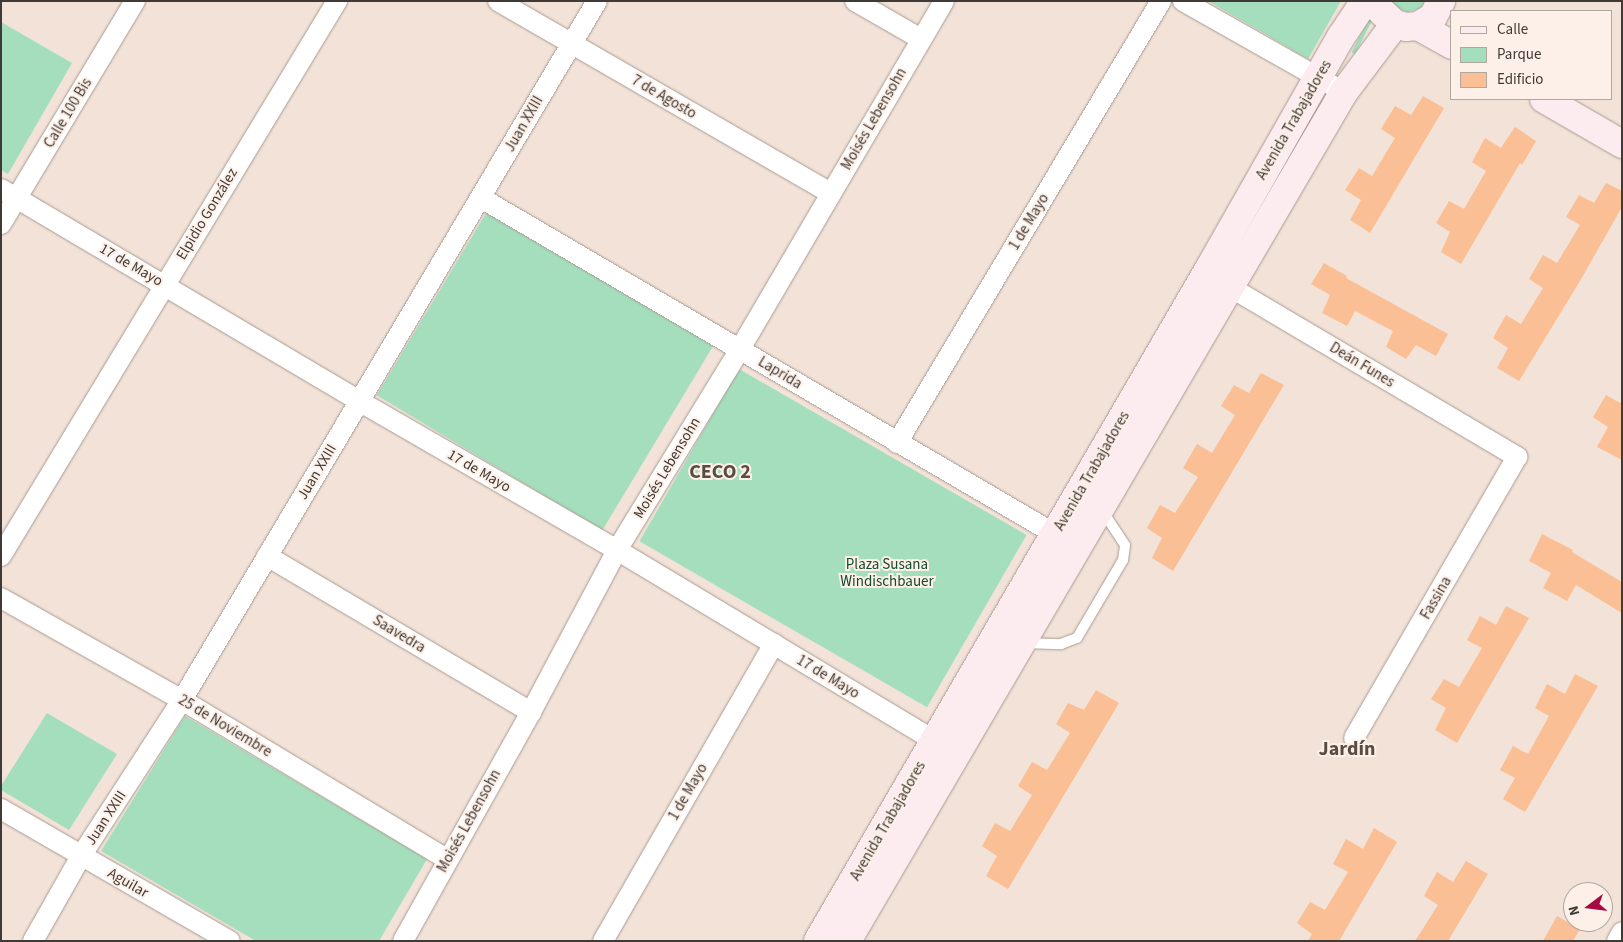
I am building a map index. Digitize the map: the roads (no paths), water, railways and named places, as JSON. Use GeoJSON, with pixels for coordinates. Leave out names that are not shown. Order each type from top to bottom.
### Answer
{"type":"FeatureCollection","features":[{"type":"Feature","properties":{"kind":"main road","name":"Avenida Trabajadores"},"geometry":{"type":"LineString","coordinates":[[847,941],[946,747],[1067,541],[1209,269],[1318,78],[1365,1]]}},
{"type":"Feature","properties":{"kind":"main road"},"geometry":{"type":"LineString","coordinates":[[1377,1],[1381,11],[1434,13],[1450,41]]}},
{"type":"Feature","properties":{"kind":"main road","name":"Avenida Trabajadores"},"geometry":{"type":"LineString","coordinates":[[818,941],[946,747],[1022,642],[1067,541],[1101,509],[1344,92],[1434,13]]}},
{"type":"Feature","properties":{"kind":"main road"},"geometry":{"type":"LineString","coordinates":[[1546,100],[1622,144]]}},
{"type":"Feature","properties":{"kind":"main road"},"geometry":{"type":"LineString","coordinates":[[1581,100],[1622,123]]}},
{"type":"Feature","properties":{"kind":"street","name":"Calle 100 Bis"},"geometry":{"type":"LineString","coordinates":[[1,224],[9,194],[135,1]]}},
{"type":"Feature","properties":{"kind":"street","name":"Elpidio González"},"geometry":{"type":"LineString","coordinates":[[1,556],[337,1]]}},
{"type":"Feature","properties":{"kind":"street","name":"7 de Agosto"},"geometry":{"type":"LineString","coordinates":[[498,1],[831,193]]}},
{"type":"Feature","properties":{"kind":"street","name":"Juan XXIII"},"geometry":{"type":"LineString","coordinates":[[33,941],[81,856],[182,700],[597,1]]}},
{"type":"Feature","properties":{"kind":"street"},"geometry":{"type":"LineString","coordinates":[[855,1],[921,39]]}},
{"type":"Feature","properties":{"kind":"street","name":"Moisés Lebensohn"},"geometry":{"type":"LineString","coordinates":[[402,941],[530,712],[617,550],[740,349],[944,1]]}},
{"type":"Feature","properties":{"kind":"street","name":"1 de Mayo"},"geometry":{"type":"LineString","coordinates":[[897,443],[1161,1]]}},
{"type":"Feature","properties":{"kind":"street"},"geometry":{"type":"LineString","coordinates":[[1183,1],[1344,92]]}},
{"type":"Feature","properties":{"kind":"street","name":"17 de Mayo"},"geometry":{"type":"LineString","coordinates":[[9,194],[359,401],[617,550],[946,747]]}},
{"type":"Feature","properties":{"kind":"street","name":"Laprida"},"geometry":{"type":"LineString","coordinates":[[481,198],[1067,541]]}},
{"type":"Feature","properties":{"kind":"street","name":"Deán Funes"},"geometry":{"type":"LineString","coordinates":[[1209,269],[1230,287],[1517,457]]}},
{"type":"Feature","properties":{"kind":"street","name":"Fassina"},"geometry":{"type":"LineString","coordinates":[[1354,738],[1517,457]]}},
{"type":"Feature","properties":{"kind":"street","name":"Saavedra"},"geometry":{"type":"LineString","coordinates":[[267,556],[530,712]]}},
{"type":"Feature","properties":{"kind":"street","name":"25 de Noviembre"},"geometry":{"type":"LineString","coordinates":[[1,598],[182,700],[447,859]]}},
{"type":"Feature","properties":{"kind":"street","name":"1 de Mayo"},"geometry":{"type":"LineString","coordinates":[[603,941],[774,644]]}},
{"type":"Feature","properties":{"kind":"street","name":"Aguilar"},"geometry":{"type":"LineString","coordinates":[[1,809],[230,941]]}},
{"type":"Feature","properties":{"kind":"street"},"geometry":{"type":"LineString","coordinates":[[1616,941],[1622,932]]}},
{"type":"Feature","properties":{"kind":"lane"},"geometry":{"type":"LineString","coordinates":[[1022,642],[1062,644],[1077,638],[1124,560],[1124,545],[1101,509]]}},
{"type":"Feature","properties":{"kind":"district","name":"CECO 2"},"geometry":{"type":"Point","coordinates":[720,472]}},
{"type":"Feature","properties":{"kind":"district","name":"Jardín"},"geometry":{"type":"Point","coordinates":[1347,749]}},
{"type":"Feature","properties":{"kind":"park label","name":"Plaza Susana Windischbauer"},"geometry":{"type":"Point","coordinates":[887,572]}}]}
